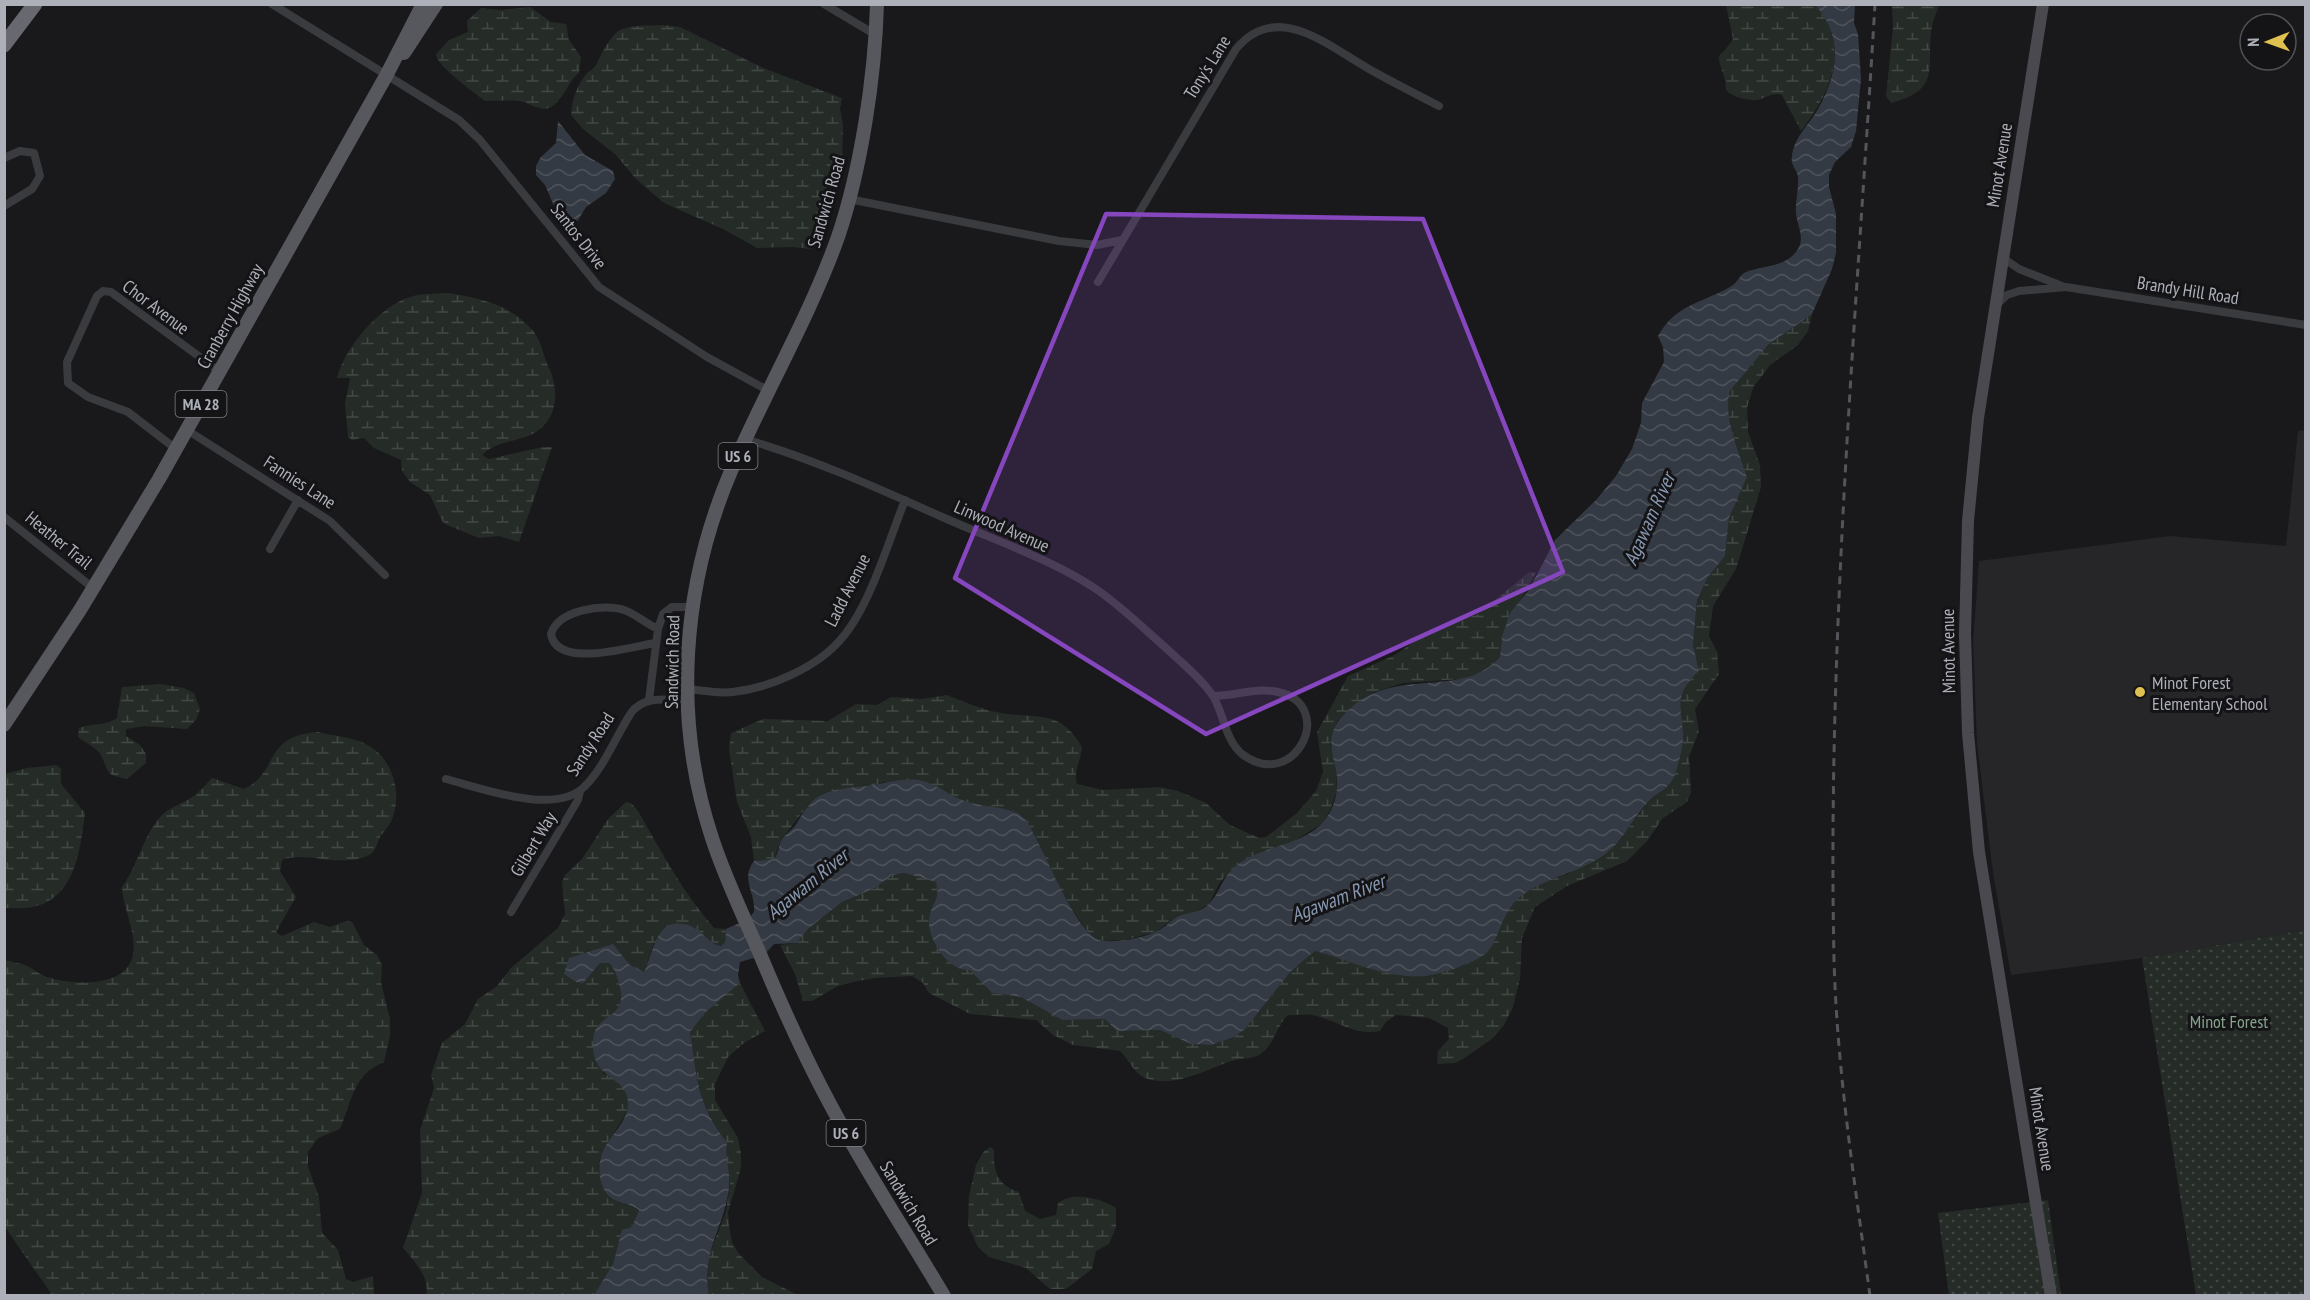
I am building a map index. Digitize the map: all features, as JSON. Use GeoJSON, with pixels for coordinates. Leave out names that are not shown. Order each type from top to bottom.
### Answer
{"type":"FeatureCollection","features":[{"type":"Feature","properties":{"kind":"highway"},"geometry":{"type":"LineString","coordinates":[[4,45],[35,4]]}},
{"type":"Feature","properties":{"kind":"main road","name":"Cranberry Highway"},"geometry":{"type":"LineString","coordinates":[[4,724],[93,588],[176,449],[386,76],[423,4]]}},
{"type":"Feature","properties":{"kind":"main road","name":"Cranberry Highway"},"geometry":{"type":"LineString","coordinates":[[386,76],[436,4]]}},
{"type":"Feature","properties":{"kind":"main road","name":"Sandwich Road"},"geometry":{"type":"LineString","coordinates":[[877,4],[876,35],[864,120],[849,199],[829,258],[745,440],[711,523],[692,607],[687,694],[692,750],[707,820],[763,962],[831,1106],[944,1296]]}},
{"type":"Feature","properties":{"kind":"main road","name":"Minot Avenue"},"geometry":{"type":"LineString","coordinates":[[2043,4],[1978,418],[1968,521],[1965,624],[1967,723],[1983,877],[2051,1296]]}},
{"type":"Feature","properties":{"kind":"street","name":"Santos Drive"},"geometry":{"type":"LineString","coordinates":[[272,4],[459,120],[480,140],[599,287],[707,357],[769,391]]}},
{"type":"Feature","properties":{"kind":"street"},"geometry":{"type":"LineString","coordinates":[[824,4],[876,35]]}},
{"type":"Feature","properties":{"kind":"street","name":"Tony's Lane"},"geometry":{"type":"LineString","coordinates":[[1098,282],[1236,49],[1247,35],[1257,29],[1288,24],[1306,29],[1368,69],[1439,106]]}},
{"type":"Feature","properties":{"kind":"street"},"geometry":{"type":"LineString","coordinates":[[4,158],[20,151],[34,153],[40,176],[32,189],[5,205]]}},
{"type":"Feature","properties":{"kind":"street"},"geometry":{"type":"LineString","coordinates":[[849,199],[1071,243],[1105,245],[1123,240]]}},
{"type":"Feature","properties":{"kind":"street","name":"Brandy Hill Road"},"geometry":{"type":"LineString","coordinates":[[2002,258],[2019,269],[2066,287],[2306,325]]}},
{"type":"Feature","properties":{"kind":"street","name":"Brandy Hill Road"},"geometry":{"type":"LineString","coordinates":[[1995,306],[2007,296],[2019,291],[2066,287]]}},
{"type":"Feature","properties":{"kind":"street","name":"Chor Avenue"},"geometry":{"type":"LineString","coordinates":[[176,449],[128,412],[79,392],[68,383],[67,362],[97,296],[103,291],[116,295],[219,371]]}},
{"type":"Feature","properties":{"kind":"street","name":"Fannies Lane"},"geometry":{"type":"LineString","coordinates":[[187,430],[343,531],[385,574]]}},
{"type":"Feature","properties":{"kind":"street","name":"Linwood Avenue"},"geometry":{"type":"LineString","coordinates":[[745,440],[818,462],[1009,546],[1095,589],[1183,663],[1214,696],[1234,745],[1245,756],[1262,762],[1277,763],[1292,758],[1302,746],[1307,729],[1305,712],[1302,705],[1291,697],[1265,691],[1214,696]]}},
{"type":"Feature","properties":{"kind":"street"},"geometry":{"type":"LineString","coordinates":[[270,549],[298,500]]}},
{"type":"Feature","properties":{"kind":"street","name":"Ladd Avenue"},"geometry":{"type":"LineString","coordinates":[[687,694],[732,693],[746,689],[790,675],[833,648],[843,638],[858,613],[905,500]]}},
{"type":"Feature","properties":{"kind":"street","name":"Heather Trail"},"geometry":{"type":"LineString","coordinates":[[4,517],[93,588]]}},
{"type":"Feature","properties":{"kind":"street"},"geometry":{"type":"LineString","coordinates":[[687,694],[649,700],[658,629],[667,610],[678,605],[692,607]]}},
{"type":"Feature","properties":{"kind":"street"},"geometry":{"type":"LineString","coordinates":[[655,643],[593,654],[564,648],[555,642],[551,634],[557,624],[572,615],[601,609],[624,610],[658,629]]}},
{"type":"Feature","properties":{"kind":"street","name":"Sandy Road"},"geometry":{"type":"LineString","coordinates":[[446,779],[532,799],[560,799],[580,791],[594,774],[631,713],[640,703],[649,700]]}},
{"type":"Feature","properties":{"kind":"street","name":"Gilbert Way"},"geometry":{"type":"LineString","coordinates":[[511,912],[545,859],[578,800],[580,791]]}},
{"type":"Feature","properties":{"kind":"highlighted area"},"geometry":{"type":"Polygon","coordinates":[[[1106,214],[1423,219],[1563,572],[1206,734],[955,578],[1106,214]]]}},
{"type":"Feature","properties":{"kind":"shaded area","name":"Minot Forest Elementary School"},"geometry":{"type":"Polygon","coordinates":[[[2305,430],[2305,930],[2142,958],[2011,975],[1993,873],[1977,743],[1973,641],[1979,561],[2170,536],[2286,546],[2298,431],[2305,430]]]}},
{"type":"Feature","properties":{"kind":"green space"},"geometry":{"type":"Polygon","coordinates":[[[1726,5],[1815,5],[1826,21],[1833,36],[1835,53],[1833,69],[1821,101],[1801,131],[1782,95],[1774,94],[1749,100],[1735,96],[1726,89],[1719,57],[1733,39],[1726,5]]]}},
{"type":"Feature","properties":{"kind":"green space"},"geometry":{"type":"Polygon","coordinates":[[[1892,5],[1939,5],[1932,26],[1929,74],[1925,83],[1919,91],[1891,103],[1886,96],[1893,28],[1892,5]]]}},
{"type":"Feature","properties":{"kind":"green space"},"geometry":{"type":"Polygon","coordinates":[[[530,7],[551,22],[566,24],[569,40],[581,57],[579,73],[552,106],[543,109],[519,101],[485,101],[449,72],[438,59],[436,54],[449,40],[468,32],[467,21],[481,8],[499,10],[530,7]]]}},
{"type":"Feature","properties":{"kind":"green space"},"geometry":{"type":"Polygon","coordinates":[[[662,25],[680,27],[763,68],[842,98],[840,109],[843,124],[842,162],[833,181],[828,212],[813,249],[757,248],[723,229],[664,203],[636,179],[615,154],[583,129],[571,115],[580,83],[595,66],[617,32],[633,27],[662,25]]]}},
{"type":"Feature","properties":{"kind":"green space"},"geometry":{"type":"Polygon","coordinates":[[[448,293],[495,304],[516,315],[539,340],[555,387],[553,410],[539,430],[523,438],[497,445],[482,455],[489,459],[552,447],[519,542],[499,536],[479,538],[447,525],[442,521],[430,495],[410,482],[402,471],[401,460],[374,448],[364,438],[352,440],[348,437],[345,404],[350,378],[337,378],[341,366],[356,341],[376,318],[399,302],[419,295],[448,293]]]}},
{"type":"Feature","properties":{"kind":"green space"},"geometry":{"type":"Polygon","coordinates":[[[1812,314],[1808,331],[1798,345],[1770,365],[1753,388],[1747,408],[1748,432],[1760,465],[1761,487],[1736,569],[1713,606],[1709,636],[1717,652],[1719,674],[1695,709],[1699,731],[1689,757],[1691,792],[1687,802],[1663,818],[1647,841],[1627,861],[1567,886],[1535,907],[1522,938],[1520,979],[1513,1007],[1504,1025],[1493,1038],[1463,1059],[1455,1063],[1437,1064],[1438,1051],[1449,1039],[1448,1028],[1429,1018],[1396,1015],[1386,1022],[1380,1031],[1370,1032],[1353,1029],[1312,1015],[1288,1015],[1270,1044],[1259,1055],[1235,1060],[1192,1076],[1157,1081],[1141,1076],[1120,1051],[1073,1045],[1053,1035],[1036,1020],[970,1014],[929,993],[923,983],[912,976],[853,982],[838,986],[812,1001],[803,1001],[795,974],[780,945],[797,943],[809,928],[842,902],[875,888],[892,875],[904,873],[936,882],[937,897],[929,919],[931,936],[935,944],[947,960],[962,969],[970,969],[992,993],[1021,997],[1062,1020],[1105,1019],[1117,1031],[1160,1030],[1191,1044],[1211,1045],[1234,1037],[1245,1029],[1292,970],[1315,951],[1346,960],[1463,966],[1488,951],[1503,917],[1518,898],[1540,883],[1568,874],[1619,841],[1648,802],[1670,784],[1683,735],[1679,712],[1680,696],[1689,681],[1699,671],[1693,644],[1697,600],[1708,577],[1725,556],[1729,518],[1747,477],[1730,423],[1728,401],[1730,391],[1768,345],[1812,314]]]}},
{"type":"Feature","properties":{"kind":"green space"},"geometry":{"type":"Polygon","coordinates":[[[1529,572],[1536,572],[1502,637],[1500,657],[1495,663],[1483,672],[1461,679],[1403,683],[1374,692],[1355,705],[1337,722],[1330,744],[1336,764],[1337,791],[1323,823],[1294,841],[1238,864],[1220,882],[1209,904],[1195,912],[1179,915],[1155,932],[1125,940],[1099,941],[1088,932],[1072,909],[1045,862],[1023,816],[1011,810],[985,808],[955,798],[923,781],[884,782],[809,804],[781,840],[774,859],[754,861],[751,837],[737,802],[729,749],[731,733],[763,719],[828,721],[856,704],[877,705],[891,697],[922,699],[947,695],[994,712],[1038,716],[1057,721],[1074,735],[1082,747],[1077,784],[1103,790],[1159,787],[1178,791],[1206,803],[1230,825],[1259,838],[1266,837],[1297,813],[1316,791],[1323,772],[1317,732],[1348,676],[1395,655],[1434,628],[1478,614],[1529,572]]]}},
{"type":"Feature","properties":{"kind":"green space"},"geometry":{"type":"Polygon","coordinates":[[[160,684],[184,688],[194,693],[200,709],[196,720],[187,729],[144,726],[126,729],[126,736],[140,745],[146,754],[146,763],[127,779],[114,776],[107,770],[99,752],[78,737],[79,728],[117,718],[122,687],[160,684]]]}},
{"type":"Feature","properties":{"kind":"green space"},"geometry":{"type":"Polygon","coordinates":[[[318,732],[362,742],[375,750],[389,768],[396,790],[396,802],[390,824],[374,851],[369,855],[347,860],[291,857],[282,860],[280,871],[296,897],[276,932],[282,936],[314,922],[330,927],[346,921],[352,922],[364,945],[377,955],[382,965],[381,982],[390,1019],[390,1036],[384,1062],[374,1067],[360,1081],[340,1129],[318,1138],[308,1152],[308,1167],[319,1197],[322,1233],[338,1250],[346,1279],[353,1282],[373,1276],[374,1295],[49,1295],[50,1292],[5,1227],[5,960],[27,966],[47,977],[70,982],[96,982],[120,974],[128,966],[134,946],[122,887],[147,837],[160,817],[194,796],[212,778],[244,789],[255,782],[279,747],[288,740],[318,732]]]}},
{"type":"Feature","properties":{"kind":"green space"},"geometry":{"type":"Polygon","coordinates":[[[57,765],[61,769],[61,784],[85,813],[81,842],[73,870],[59,894],[47,902],[30,908],[5,908],[5,774],[27,768],[57,765]]]}},
{"type":"Feature","properties":{"kind":"green space"},"geometry":{"type":"Polygon","coordinates":[[[626,802],[631,803],[638,811],[673,871],[703,915],[714,928],[726,929],[725,942],[721,946],[707,940],[690,926],[654,943],[644,972],[630,965],[613,944],[600,963],[609,963],[612,967],[620,984],[622,997],[618,1011],[598,1026],[603,1073],[623,1085],[628,1095],[628,1105],[604,1149],[599,1171],[610,1197],[639,1210],[632,1227],[622,1231],[613,1264],[594,1295],[426,1295],[424,1276],[403,1248],[422,1193],[420,1130],[434,1088],[431,1075],[442,1043],[465,1024],[478,999],[496,987],[511,968],[558,928],[565,914],[562,882],[565,875],[582,859],[608,819],[626,802]]]}},
{"type":"Feature","properties":{"kind":"green space","name":"Minot Forest"},"geometry":{"type":"Polygon","coordinates":[[[2305,930],[2305,1295],[2196,1295],[2142,958],[2305,930]]]}},
{"type":"Feature","properties":{"kind":"green space"},"geometry":{"type":"Polygon","coordinates":[[[740,983],[765,1031],[744,1043],[728,1057],[715,1084],[715,1100],[738,1138],[741,1153],[741,1168],[728,1212],[732,1243],[739,1254],[762,1277],[798,1295],[709,1295],[708,1292],[707,1260],[726,1212],[730,1184],[724,1155],[727,1143],[710,1115],[700,1090],[690,1032],[706,1012],[740,983]]]}},
{"type":"Feature","properties":{"kind":"green space"},"geometry":{"type":"Polygon","coordinates":[[[991,1147],[994,1150],[998,1177],[1006,1186],[1019,1192],[1025,1211],[1040,1219],[1056,1215],[1058,1203],[1071,1197],[1087,1197],[1103,1201],[1116,1208],[1116,1227],[1109,1244],[1096,1251],[1092,1269],[1066,1289],[1050,1289],[1026,1268],[989,1257],[978,1247],[968,1225],[969,1196],[976,1165],[984,1151],[991,1147]]]}},
{"type":"Feature","properties":{"kind":"green space"},"geometry":{"type":"Polygon","coordinates":[[[2048,1200],[2061,1295],[1949,1295],[1938,1213],[2048,1200]]]}},
{"type":"Feature","properties":{"kind":"water","name":"Agawam River"},"geometry":{"type":"Polygon","coordinates":[[[1815,5],[1855,5],[1854,23],[1858,34],[1861,79],[1856,131],[1851,147],[1835,162],[1829,175],[1829,187],[1836,214],[1836,253],[1832,269],[1812,314],[1768,345],[1730,391],[1728,401],[1730,423],[1747,477],[1729,518],[1725,556],[1708,577],[1697,600],[1693,644],[1699,671],[1686,686],[1681,699],[1683,738],[1679,761],[1672,781],[1648,802],[1615,845],[1591,863],[1539,885],[1520,897],[1504,918],[1492,946],[1476,960],[1440,973],[1411,976],[1383,972],[1315,951],[1292,970],[1245,1029],[1234,1037],[1211,1045],[1191,1044],[1160,1030],[1117,1031],[1105,1019],[1062,1020],[1021,997],[992,993],[970,970],[954,966],[947,960],[935,944],[931,936],[929,919],[937,897],[936,882],[904,873],[892,875],[875,888],[842,902],[809,928],[797,943],[774,944],[764,955],[740,962],[738,975],[740,983],[706,1012],[690,1032],[697,1078],[704,1102],[709,1115],[727,1143],[729,1188],[723,1216],[710,1252],[707,1280],[709,1296],[594,1295],[613,1264],[622,1230],[632,1227],[639,1210],[610,1197],[600,1177],[599,1165],[602,1154],[623,1121],[628,1103],[622,1087],[597,1063],[594,1053],[595,1030],[620,1004],[619,983],[609,963],[600,963],[583,983],[576,982],[564,974],[569,958],[613,944],[630,965],[644,972],[654,945],[663,930],[679,923],[694,928],[721,946],[725,942],[726,929],[748,919],[754,912],[748,874],[754,861],[774,859],[782,839],[795,826],[809,805],[823,794],[839,789],[898,780],[917,780],[935,785],[974,804],[1006,809],[1020,814],[1031,829],[1060,887],[1082,924],[1093,936],[1103,941],[1118,941],[1148,935],[1161,929],[1178,916],[1203,909],[1213,900],[1228,874],[1238,864],[1313,831],[1331,810],[1336,793],[1337,779],[1331,744],[1333,732],[1339,720],[1353,706],[1371,694],[1391,688],[1468,677],[1485,670],[1500,657],[1502,637],[1510,613],[1529,590],[1555,540],[1596,500],[1616,476],[1632,449],[1641,423],[1642,403],[1664,362],[1663,347],[1658,336],[1665,325],[1681,311],[1733,285],[1744,273],[1785,261],[1796,252],[1801,238],[1796,214],[1798,177],[1792,162],[1793,149],[1825,96],[1835,56],[1831,30],[1815,5]]]}},
{"type":"Feature","properties":{"kind":"water"},"geometry":{"type":"Polygon","coordinates":[[[558,121],[585,155],[613,171],[615,179],[606,193],[586,207],[575,225],[561,222],[545,185],[536,175],[536,166],[540,158],[556,143],[558,121]]]}},
{"type":"Feature","properties":{"kind":"railway"},"geometry":{"type":"LineString","coordinates":[[1870,1296],[1839,1044],[1834,959],[1833,840],[1839,601],[1875,4]]}},
{"type":"Feature","properties":{"kind":"place","name":"Minot Forest Elementary School"},"geometry":{"type":"Point","coordinates":[2140,692]}}]}
